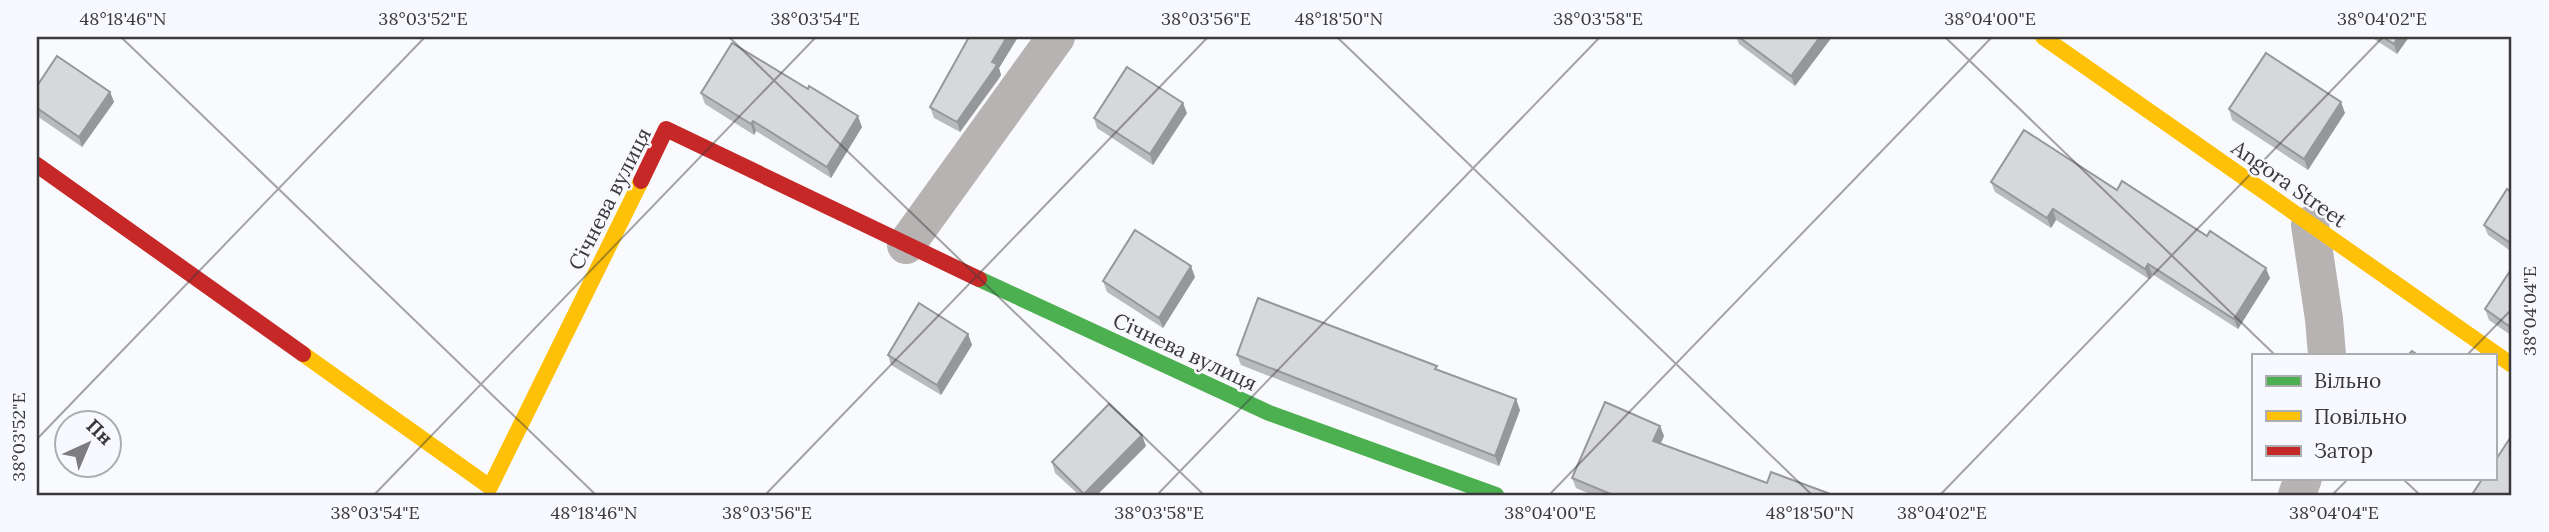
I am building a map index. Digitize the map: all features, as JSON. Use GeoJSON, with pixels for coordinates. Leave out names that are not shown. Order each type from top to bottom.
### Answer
{"type":"FeatureCollection","features":[{"type":"Feature","properties":{"kind":"street"},"geometry":{"type":"LineString","coordinates":[[906,245],[1056,37]]}},
{"type":"Feature","properties":{"kind":"street","name":"Angora Street"},"geometry":{"type":"LineString","coordinates":[[2051,39],[2310,225],[2512,365]]}},
{"type":"Feature","properties":{"kind":"street","name":"Січнева вулиця"},"geometry":{"type":"LineString","coordinates":[[37,165],[490,487],[666,129],[906,245],[1269,413],[1496,495]]}},
{"type":"Feature","properties":{"kind":"street"},"geometry":{"type":"LineString","coordinates":[[2310,225],[2327,354]]}},
{"type":"Feature","properties":{"kind":"building"},"geometry":{"type":"Polygon","coordinates":[[[969,37],[1007,37],[992,62],[997,64],[995,68],[957,122],[930,107],[969,37]]]}},
{"type":"Feature","properties":{"kind":"building"},"geometry":{"type":"Polygon","coordinates":[[[1739,37],[1820,37],[1791,76],[1739,37]]]}},
{"type":"Feature","properties":{"kind":"building"},"geometry":{"type":"Polygon","coordinates":[[[2383,37],[2398,37],[2394,44],[2383,37]]]}},
{"type":"Feature","properties":{"kind":"building"},"geometry":{"type":"Polygon","coordinates":[[[732,43],[858,116],[827,167],[753,121],[751,124],[701,93],[732,43]]]}},
{"type":"Feature","properties":{"kind":"building"},"geometry":{"type":"Polygon","coordinates":[[[2266,53],[2341,102],[2304,159],[2229,109],[2266,53]]]}},
{"type":"Feature","properties":{"kind":"building"},"geometry":{"type":"Polygon","coordinates":[[[57,56],[110,92],[79,137],[37,108],[37,86],[57,56]]]}},
{"type":"Feature","properties":{"kind":"building"},"geometry":{"type":"Polygon","coordinates":[[[1127,67],[1183,103],[1150,154],[1094,118],[1127,67]]]}},
{"type":"Feature","properties":{"kind":"building"},"geometry":{"type":"Polygon","coordinates":[[[2024,130],[2117,190],[2122,181],[2207,236],[2210,231],[2266,268],[2234,319],[2148,264],[2145,269],[2053,209],[2047,218],[1991,182],[2024,130]]]}},
{"type":"Feature","properties":{"kind":"building"},"geometry":{"type":"Polygon","coordinates":[[[2507,189],[2512,193],[2512,244],[2484,225],[2507,189]]]}},
{"type":"Feature","properties":{"kind":"building"},"geometry":{"type":"Polygon","coordinates":[[[1135,230],[1191,266],[1159,318],[1103,281],[1135,230]]]}},
{"type":"Feature","properties":{"kind":"building"},"geometry":{"type":"Polygon","coordinates":[[[2512,268],[2512,321],[2509,326],[2485,309],[2512,268]]]}},
{"type":"Feature","properties":{"kind":"building"},"geometry":{"type":"Polygon","coordinates":[[[1258,298],[1516,399],[1495,456],[1237,355],[1258,298]]]}},
{"type":"Feature","properties":{"kind":"building"},"geometry":{"type":"Polygon","coordinates":[[[919,303],[968,334],[937,385],[888,355],[919,303]]]}},
{"type":"Feature","properties":{"kind":"building"},"geometry":{"type":"Polygon","coordinates":[[[1605,402],[1660,426],[1653,441],[1767,483],[1771,472],[1833,495],[1613,495],[1572,478],[1605,402]]]}},
{"type":"Feature","properties":{"kind":"building"},"geometry":{"type":"Polygon","coordinates":[[[1109,404],[1142,435],[1084,494],[1052,462],[1109,404]]]}},
{"type":"Feature","properties":{"kind":"building"},"geometry":{"type":"Polygon","coordinates":[[[2512,435],[2512,495],[2476,495],[2473,493],[2482,480],[2496,480],[2496,459],[2512,435]]]}},
{"type":"Feature","properties":{"kind":"traffic: fast"},"geometry":{"type":"LineString","coordinates":[[979,279],[1269,413],[1496,495]]}},
{"type":"Feature","properties":{"kind":"traffic: slow"},"geometry":{"type":"LineString","coordinates":[[2043,37],[2512,365]]}},
{"type":"Feature","properties":{"kind":"traffic: slow"},"geometry":{"type":"LineString","coordinates":[[303,354],[490,487],[641,181]]}},
{"type":"Feature","properties":{"kind":"traffic: jam"},"geometry":{"type":"LineString","coordinates":[[641,181],[666,129],[979,279]]}},
{"type":"Feature","properties":{"kind":"traffic: jam"},"geometry":{"type":"LineString","coordinates":[[37,165],[303,354]]}}]}
